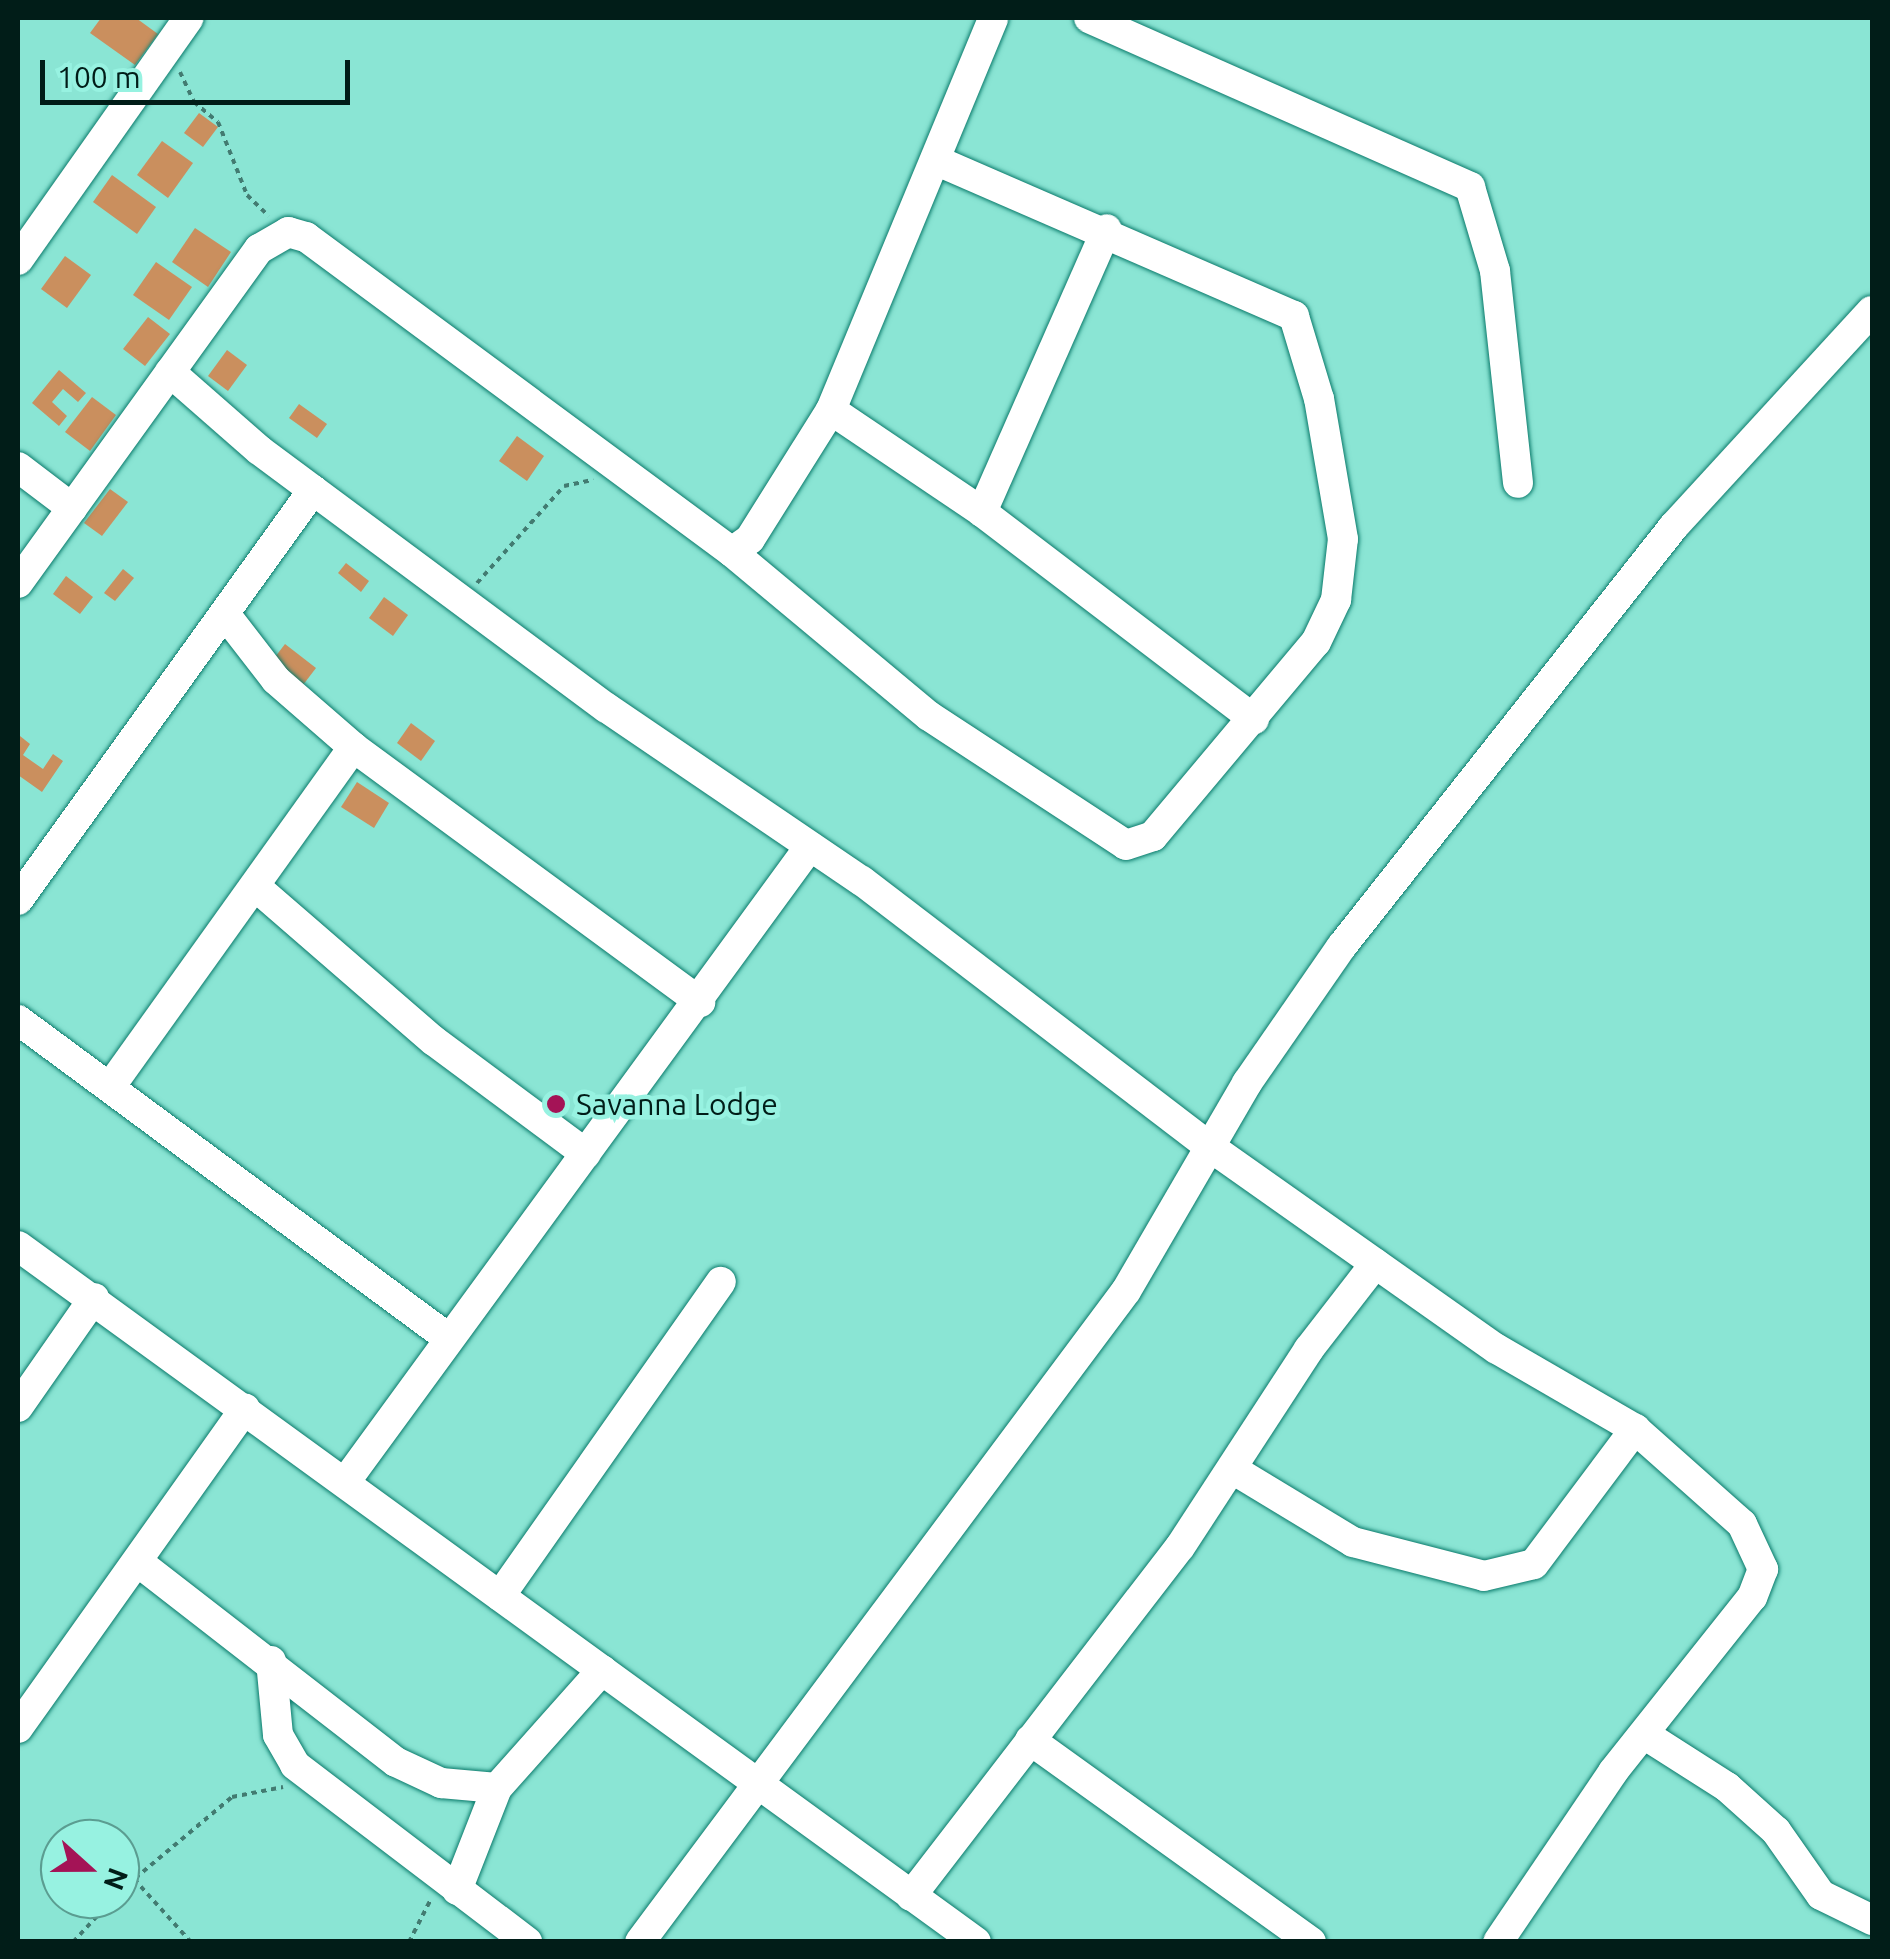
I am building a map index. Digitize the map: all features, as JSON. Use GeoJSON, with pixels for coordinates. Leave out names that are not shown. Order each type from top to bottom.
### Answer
{"type":"FeatureCollection","features":[{"type":"Feature","properties":{"kind":"street"},"geometry":{"type":"LineString","coordinates":[[18,260],[189,18]]}},
{"type":"Feature","properties":{"kind":"street"},"geometry":{"type":"LineString","coordinates":[[732,552],[750,539],[831,410],[938,162],[993,18]]}},
{"type":"Feature","properties":{"kind":"street"},"geometry":{"type":"LineString","coordinates":[[1090,18],[1470,188],[1495,271],[1518,482]]}},
{"type":"Feature","properties":{"kind":"street"},"geometry":{"type":"LineString","coordinates":[[18,583],[259,249],[280,233],[306,238],[732,552],[928,716],[1126,846],[1153,836],[1316,642],[1340,580],[1343,539],[1302,332],[1288,311],[1107,230],[938,162]]}},
{"type":"Feature","properties":{"kind":"street"},"geometry":{"type":"LineString","coordinates":[[982,512],[1107,230]]}},
{"type":"Feature","properties":{"kind":"street"},"geometry":{"type":"LineString","coordinates":[[644,1940],[1126,1291],[1213,1149],[1257,1066],[1449,804],[1674,526],[1872,311]]}},
{"type":"Feature","properties":{"kind":"street"},"geometry":{"type":"LineString","coordinates":[[170,372],[313,490],[464,598],[607,708],[810,846],[1213,1149],[1547,1381],[1636,1429],[1742,1524],[1763,1569],[1752,1596],[1647,1736],[1614,1772],[1498,1942]]}},
{"type":"Feature","properties":{"kind":"street"},"geometry":{"type":"LineString","coordinates":[[831,410],[982,512],[1254,719]]}},
{"type":"Feature","properties":{"kind":"street"},"geometry":{"type":"LineString","coordinates":[[18,467],[72,508]]}},
{"type":"Feature","properties":{"kind":"street"},"geometry":{"type":"LineString","coordinates":[[18,900],[313,490]]}},
{"type":"Feature","properties":{"kind":"street"},"geometry":{"type":"LineString","coordinates":[[225,614],[276,680],[353,746],[700,1002]]}},
{"type":"Feature","properties":{"kind":"street"},"geometry":{"type":"LineString","coordinates":[[110,1087],[353,746]]}},
{"type":"Feature","properties":{"kind":"street"},"geometry":{"type":"LineString","coordinates":[[346,1481],[700,1002],[810,846]]}},
{"type":"Feature","properties":{"kind":"street"},"geometry":{"type":"LineString","coordinates":[[256,887],[434,1040],[586,1154]]}},
{"type":"Feature","properties":{"kind":"street"},"geometry":{"type":"LineString","coordinates":[[18,1020],[448,1338]]}},
{"type":"Feature","properties":{"kind":"street"},"geometry":{"type":"LineString","coordinates":[[18,1246],[346,1481],[758,1788],[976,1942]]}},
{"type":"Feature","properties":{"kind":"street"},"geometry":{"type":"LineString","coordinates":[[911,1896],[1234,1470],[1300,1362],[1375,1264]]}},
{"type":"Feature","properties":{"kind":"street"},"geometry":{"type":"LineString","coordinates":[[500,1596],[721,1282]]}},
{"type":"Feature","properties":{"kind":"street"},"geometry":{"type":"LineString","coordinates":[[18,1407],[94,1298]]}},
{"type":"Feature","properties":{"kind":"street"},"geometry":{"type":"LineString","coordinates":[[18,1728],[245,1409]]}},
{"type":"Feature","properties":{"kind":"street"},"geometry":{"type":"LineString","coordinates":[[1234,1470],[1353,1542],[1484,1576],[1534,1564],[1636,1429]]}},
{"type":"Feature","properties":{"kind":"street"},"geometry":{"type":"LineString","coordinates":[[138,1562],[423,1778],[496,1788]]}},
{"type":"Feature","properties":{"kind":"street"},"geometry":{"type":"LineString","coordinates":[[272,1661],[278,1734],[296,1765],[527,1942]]}},
{"type":"Feature","properties":{"kind":"street"},"geometry":{"type":"LineString","coordinates":[[451,1884],[496,1788],[602,1670]]}},
{"type":"Feature","properties":{"kind":"street"},"geometry":{"type":"LineString","coordinates":[[1647,1736],[1727,1787],[1776,1831],[1821,1894],[1872,1920]]}},
{"type":"Feature","properties":{"kind":"street"},"geometry":{"type":"LineString","coordinates":[[1030,1740],[1311,1942]]}},
{"type":"Feature","properties":{"kind":"path"},"geometry":{"type":"LineString","coordinates":[[170,46],[188,93],[218,122],[246,195],[280,233]]}},
{"type":"Feature","properties":{"kind":"path"},"geometry":{"type":"LineString","coordinates":[[464,598],[564,486],[632,481]]}},
{"type":"Feature","properties":{"kind":"path"},"geometry":{"type":"LineString","coordinates":[[140,1873],[232,1796],[318,1782]]}},
{"type":"Feature","properties":{"kind":"path"},"geometry":{"type":"LineString","coordinates":[[408,1942],[451,1884]]}},
{"type":"Feature","properties":{"kind":"path"},"geometry":{"type":"LineString","coordinates":[[140,1885],[191,1942]]}},
{"type":"Feature","properties":{"kind":"path"},"geometry":{"type":"LineString","coordinates":[[73,1942],[94,1919]]}},
{"type":"Feature","properties":{"kind":"building"},"geometry":{"type":"Polygon","coordinates":[[[101,18],[136,18],[158,34],[135,65],[90,33],[101,18]]]}},
{"type":"Feature","properties":{"kind":"building"},"geometry":{"type":"Polygon","coordinates":[[[199,113],[218,127],[203,147],[184,133],[199,113]]]}},
{"type":"Feature","properties":{"kind":"building"},"geometry":{"type":"Polygon","coordinates":[[[162,141],[193,163],[168,198],[137,175],[162,141]]]}},
{"type":"Feature","properties":{"kind":"building"},"geometry":{"type":"Polygon","coordinates":[[[112,175],[156,207],[137,234],[93,202],[112,175]]]}},
{"type":"Feature","properties":{"kind":"building"},"geometry":{"type":"Polygon","coordinates":[[[195,228],[231,252],[208,287],[172,262],[195,228]]]}},
{"type":"Feature","properties":{"kind":"building"},"geometry":{"type":"Polygon","coordinates":[[[65,256],[91,275],[67,308],[41,289],[65,256]]]}},
{"type":"Feature","properties":{"kind":"building"},"geometry":{"type":"Polygon","coordinates":[[[156,262],[192,287],[169,320],[133,295],[156,262]]]}},
{"type":"Feature","properties":{"kind":"building"},"geometry":{"type":"Polygon","coordinates":[[[148,317],[170,334],[145,366],[123,349],[148,317]]]}},
{"type":"Feature","properties":{"kind":"building"},"geometry":{"type":"Polygon","coordinates":[[[227,350],[247,365],[228,391],[208,376],[227,350]]]}},
{"type":"Feature","properties":{"kind":"building"},"geometry":{"type":"Polygon","coordinates":[[[59,370],[86,393],[78,402],[63,389],[52,402],[67,416],[59,426],[32,403],[59,370]]]}},
{"type":"Feature","properties":{"kind":"building"},"geometry":{"type":"Polygon","coordinates":[[[92,397],[116,415],[90,451],[65,432],[92,397]]]}},
{"type":"Feature","properties":{"kind":"building"},"geometry":{"type":"Polygon","coordinates":[[[299,404],[327,424],[317,438],[289,418],[299,404]]]}},
{"type":"Feature","properties":{"kind":"building"},"geometry":{"type":"Polygon","coordinates":[[[517,436],[544,456],[527,481],[499,461],[517,436]]]}},
{"type":"Feature","properties":{"kind":"building"},"geometry":{"type":"Polygon","coordinates":[[[110,489],[128,502],[102,536],[84,523],[110,489]]]}},
{"type":"Feature","properties":{"kind":"building"},"geometry":{"type":"Polygon","coordinates":[[[346,563],[369,581],[361,592],[338,573],[346,563]]]}},
{"type":"Feature","properties":{"kind":"building"},"geometry":{"type":"Polygon","coordinates":[[[123,569],[134,578],[115,601],[104,593],[123,569]]]}},
{"type":"Feature","properties":{"kind":"building"},"geometry":{"type":"Polygon","coordinates":[[[66,576],[93,597],[80,614],[53,594],[66,576]]]}},
{"type":"Feature","properties":{"kind":"building"},"geometry":{"type":"Polygon","coordinates":[[[384,597],[408,615],[393,636],[369,618],[384,597]]]}},
{"type":"Feature","properties":{"kind":"building"},"geometry":{"type":"Polygon","coordinates":[[[285,644],[316,668],[303,685],[272,661],[285,644]]]}},
{"type":"Feature","properties":{"kind":"building"},"geometry":{"type":"Polygon","coordinates":[[[411,723],[435,741],[421,761],[397,743],[411,723]]]}},
{"type":"Feature","properties":{"kind":"building"},"geometry":{"type":"Polygon","coordinates":[[[20,736],[30,744],[23,755],[43,769],[53,754],[63,761],[42,792],[18,775],[20,736]]]}},
{"type":"Feature","properties":{"kind":"building"},"geometry":{"type":"Polygon","coordinates":[[[357,782],[389,803],[374,828],[341,807],[357,782]]]}},
{"type":"Feature","properties":{"kind":"place","name":"Savanna Lodge"},"geometry":{"type":"Point","coordinates":[556,1104]}}]}
